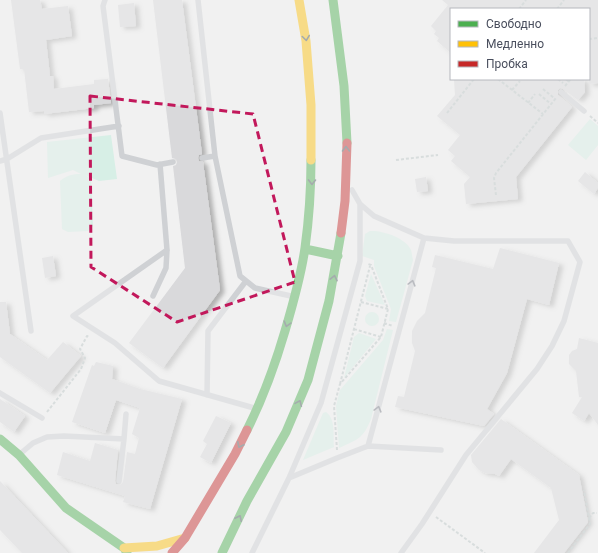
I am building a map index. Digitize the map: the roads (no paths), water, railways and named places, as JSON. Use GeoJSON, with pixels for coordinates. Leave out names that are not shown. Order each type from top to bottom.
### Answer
{"type":"FeatureCollection","features":[{"type":"Feature","properties":{"kind":"main road"},"geometry":{"type":"LineString","coordinates":[[172,553],[185,538],[236,454],[258,409],[275,365],[305,249],[312,195],[311,112],[306,41],[299,0]]}},
{"type":"Feature","properties":{"kind":"main road"},"geometry":{"type":"LineString","coordinates":[[222,553],[246,503],[280,444],[306,388],[330,298],[342,228],[346,181],[345,101],[340,38],[333,0]]}},
{"type":"Feature","properties":{"kind":"main road"},"geometry":{"type":"LineString","coordinates":[[305,249],[338,256]]}},
{"type":"Feature","properties":{"kind":"main road"},"geometry":{"type":"LineString","coordinates":[[0,438],[19,455],[66,508],[124,551],[157,546],[185,538]]}},
{"type":"Feature","properties":{"kind":"lane"},"geometry":{"type":"LineString","coordinates":[[104,0],[103,6],[122,156],[157,165],[173,162]]}},
{"type":"Feature","properties":{"kind":"lane"},"geometry":{"type":"LineString","coordinates":[[198,0],[215,156],[240,276],[255,288],[294,296]]}},
{"type":"Feature","properties":{"kind":"lane"},"geometry":{"type":"LineString","coordinates":[[561,92],[584,111]]}},
{"type":"Feature","properties":{"kind":"lane"},"geometry":{"type":"LineString","coordinates":[[0,113],[31,331]]}},
{"type":"Feature","properties":{"kind":"lane"},"geometry":{"type":"LineString","coordinates":[[0,161],[7,159],[41,138],[119,126]]}},
{"type":"Feature","properties":{"kind":"lane"},"geometry":{"type":"LineString","coordinates":[[202,158],[215,156]]}},
{"type":"Feature","properties":{"kind":"lane"},"geometry":{"type":"LineString","coordinates":[[153,296],[166,268],[168,250],[160,164]]}},
{"type":"Feature","properties":{"kind":"lane"},"geometry":{"type":"LineString","coordinates":[[346,181],[360,204],[374,216],[424,238],[454,241],[568,241],[580,262],[564,321],[552,346],[537,369],[466,455],[401,553]]}},
{"type":"Feature","properties":{"kind":"lane"},"geometry":{"type":"LineString","coordinates":[[252,553],[289,478],[321,403],[360,261],[360,204]]}},
{"type":"Feature","properties":{"kind":"lane"},"geometry":{"type":"LineString","coordinates":[[368,446],[424,238]]}},
{"type":"Feature","properties":{"kind":"lane"},"geometry":{"type":"LineString","coordinates":[[168,250],[73,316],[115,343],[159,381],[258,409]]}},
{"type":"Feature","properties":{"kind":"lane"},"geometry":{"type":"LineString","coordinates":[[207,395],[208,331],[246,281]]}},
{"type":"Feature","properties":{"kind":"lane"},"geometry":{"type":"LineString","coordinates":[[0,393],[42,418]]}},
{"type":"Feature","properties":{"kind":"lane"},"geometry":{"type":"LineString","coordinates":[[119,481],[126,414]]}},
{"type":"Feature","properties":{"kind":"lane"},"geometry":{"type":"LineString","coordinates":[[19,455],[33,443],[47,437],[64,436],[124,439]]}},
{"type":"Feature","properties":{"kind":"lane"},"geometry":{"type":"LineString","coordinates":[[289,478],[368,446],[441,450]]}}]}
